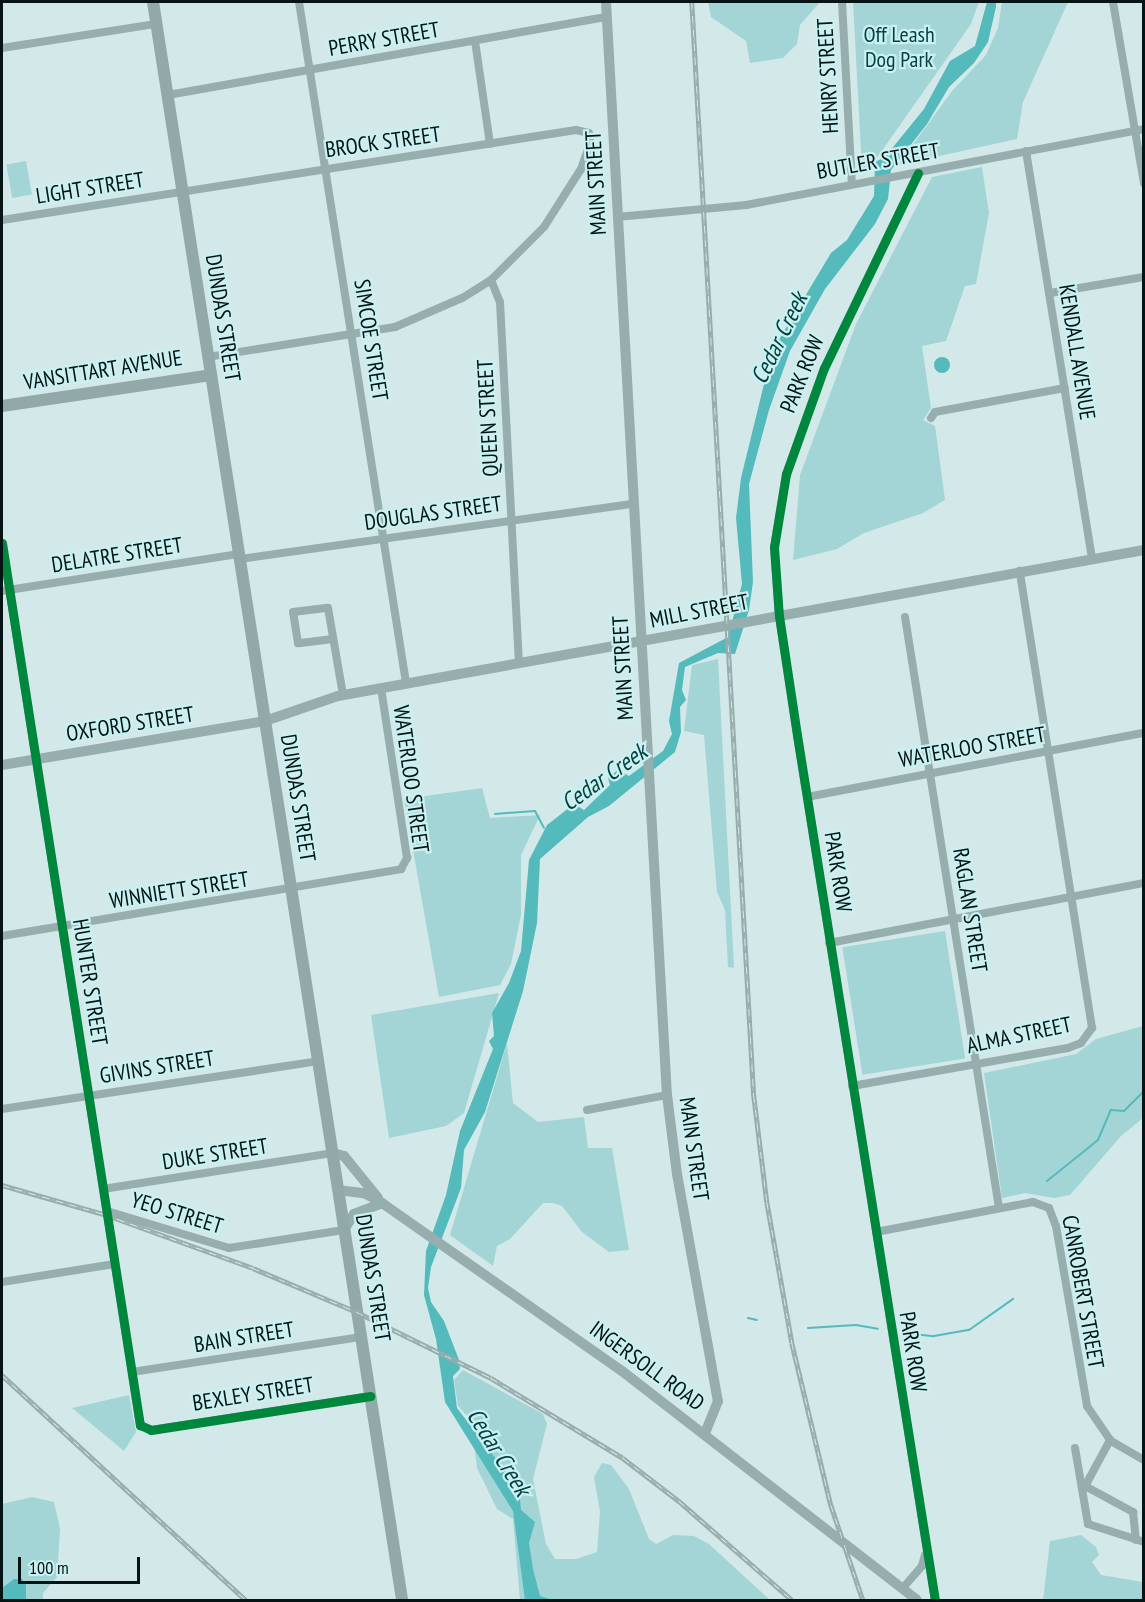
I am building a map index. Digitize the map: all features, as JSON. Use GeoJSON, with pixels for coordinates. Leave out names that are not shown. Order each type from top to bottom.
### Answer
{"type":"FeatureCollection","features":[{"type":"Feature","properties":{"kind":"main road","name":"DUNDAS STREET"},"geometry":{"type":"LineString","coordinates":[[153,2],[402,1600]]}},
{"type":"Feature","properties":{"kind":"main road","name":"MAIN STREET"},"geometry":{"type":"LineString","coordinates":[[606,2],[632,504],[642,641],[667,1095],[676,1174],[718,1401],[705,1434]]}},
{"type":"Feature","properties":{"kind":"main road","name":"VANSITTART AVENUE"},"geometry":{"type":"LineString","coordinates":[[2,406],[211,375]]}},
{"type":"Feature","properties":{"kind":"main road","name":"MILL STREET"},"geometry":{"type":"LineString","coordinates":[[265,722],[343,695],[1092,558],[1143,553]]}},
{"type":"Feature","properties":{"kind":"main road","name":"OXFORD STREET"},"geometry":{"type":"LineString","coordinates":[[2,765],[265,722]]}},
{"type":"Feature","properties":{"kind":"main road"},"geometry":{"type":"LineString","coordinates":[[332,1153],[344,1155],[382,1203],[354,1214],[344,1230]]}},
{"type":"Feature","properties":{"kind":"main road","name":"INGERSOLL ROAD"},"geometry":{"type":"LineString","coordinates":[[338,1190],[364,1193],[443,1246],[705,1434],[917,1600]]}},
{"type":"Feature","properties":{"kind":"street","name":"SIMCOE STREET"},"geometry":{"type":"LineString","coordinates":[[299,2],[406,683]]}},
{"type":"Feature","properties":{"kind":"street","name":"HENRY STREET"},"geometry":{"type":"LineString","coordinates":[[842,2],[852,184]]}},
{"type":"Feature","properties":{"kind":"street"},"geometry":{"type":"LineString","coordinates":[[1113,2],[1139,129],[1143,183]]}},
{"type":"Feature","properties":{"kind":"street","name":"PERRY STREET"},"geometry":{"type":"LineString","coordinates":[[168,95],[607,17]]}},
{"type":"Feature","properties":{"kind":"street"},"geometry":{"type":"LineString","coordinates":[[2,48],[156,24]]}},
{"type":"Feature","properties":{"kind":"street"},"geometry":{"type":"LineString","coordinates":[[475,41],[490,144]]}},
{"type":"Feature","properties":{"kind":"street","name":"BUTLER STREET"},"geometry":{"type":"LineString","coordinates":[[617,218],[741,205],[1139,129]]}},
{"type":"Feature","properties":{"kind":"street","name":"BROCK STREET"},"geometry":{"type":"LineString","coordinates":[[183,191],[576,130],[588,132],[589,151],[567,194],[530,243],[491,280]]}},
{"type":"Feature","properties":{"kind":"street","name":"KENDALL AVENUE"},"geometry":{"type":"LineString","coordinates":[[1026,151],[1092,558]]}},
{"type":"Feature","properties":{"kind":"street","name":"PARK ROW"},"geometry":{"type":"LineString","coordinates":[[918,173],[840,330],[786,474],[774,547],[779,616],[934,1600]]}},
{"type":"Feature","properties":{"kind":"street","name":"LIGHT STREET"},"geometry":{"type":"LineString","coordinates":[[2,220],[183,191]]}},
{"type":"Feature","properties":{"kind":"street"},"geometry":{"type":"LineString","coordinates":[[1050,293],[1143,277]]}},
{"type":"Feature","properties":{"kind":"street"},"geometry":{"type":"LineString","coordinates":[[208,357],[352,334],[418,320],[491,280]]}},
{"type":"Feature","properties":{"kind":"street","name":"QUEEN STREET"},"geometry":{"type":"LineString","coordinates":[[491,280],[500,302],[519,663]]}},
{"type":"Feature","properties":{"kind":"street"},"geometry":{"type":"LineString","coordinates":[[931,418],[937,412],[1065,388]]}},
{"type":"Feature","properties":{"kind":"street","name":"DOUGLAS STREET"},"geometry":{"type":"LineString","coordinates":[[239,557],[632,504]]}},
{"type":"Feature","properties":{"kind":"street","name":"HUNTER STREET"},"geometry":{"type":"LineString","coordinates":[[2,543],[5,591],[35,759],[142,1428]]}},
{"type":"Feature","properties":{"kind":"street","name":"DELATRE STREET"},"geometry":{"type":"LineString","coordinates":[[5,591],[239,557]]}},
{"type":"Feature","properties":{"kind":"street","name":"ALMA STREET"},"geometry":{"type":"LineString","coordinates":[[852,1086],[1068,1048],[1089,1036],[1093,1024],[1020,571]]}},
{"type":"Feature","properties":{"kind":"street"},"geometry":{"type":"LineString","coordinates":[[333,639],[298,643],[293,612],[326,607],[333,639],[343,695]]}},
{"type":"Feature","properties":{"kind":"street","name":"RAGLAN STREET"},"geometry":{"type":"LineString","coordinates":[[906,617],[999,1208]]}},
{"type":"Feature","properties":{"kind":"street","name":"WATERLOO STREET"},"geometry":{"type":"LineString","coordinates":[[291,890],[396,872],[406,865],[381,688]]}},
{"type":"Feature","properties":{"kind":"street","name":"WATERLOO STREET"},"geometry":{"type":"LineString","coordinates":[[807,797],[1143,733]]}},
{"type":"Feature","properties":{"kind":"street"},"geometry":{"type":"LineString","coordinates":[[829,943],[1143,883]]}},
{"type":"Feature","properties":{"kind":"street","name":"WINNIETT STREET"},"geometry":{"type":"LineString","coordinates":[[2,936],[291,890]]}},
{"type":"Feature","properties":{"kind":"street","name":"GIVINS STREET"},"geometry":{"type":"LineString","coordinates":[[2,1109],[318,1061]]}},
{"type":"Feature","properties":{"kind":"street"},"geometry":{"type":"LineString","coordinates":[[587,1110],[667,1095]]}},
{"type":"Feature","properties":{"kind":"street","name":"DUKE STREET"},"geometry":{"type":"LineString","coordinates":[[103,1189],[332,1153]]}},
{"type":"Feature","properties":{"kind":"street","name":"CANROBERT STREET"},"geometry":{"type":"LineString","coordinates":[[876,1232],[1036,1202],[1047,1206],[1054,1217],[1084,1399],[1092,1418],[1110,1440],[1143,1460]]}},
{"type":"Feature","properties":{"kind":"street","name":"YEO STREET"},"geometry":{"type":"LineString","coordinates":[[108,1211],[229,1248],[344,1230]]}},
{"type":"Feature","properties":{"kind":"street"},"geometry":{"type":"LineString","coordinates":[[2,1282],[115,1264]]}},
{"type":"Feature","properties":{"kind":"street","name":"BAIN STREET"},"geometry":{"type":"LineString","coordinates":[[132,1372],[361,1337]]}},
{"type":"Feature","properties":{"kind":"street","name":"BEXLEY STREET"},"geometry":{"type":"LineString","coordinates":[[142,1428],[151,1430],[370,1396]]}},
{"type":"Feature","properties":{"kind":"street"},"geometry":{"type":"LineString","coordinates":[[1083,1489],[1110,1440]]}},
{"type":"Feature","properties":{"kind":"street"},"geometry":{"type":"LineString","coordinates":[[1075,1448],[1088,1524],[1140,1541]]}},
{"type":"Feature","properties":{"kind":"street"},"geometry":{"type":"LineString","coordinates":[[1083,1489],[1133,1512],[1140,1541]]}},
{"type":"Feature","properties":{"kind":"street"},"geometry":{"type":"LineString","coordinates":[[902,1589],[922,1566],[926,1550]]}},
{"type":"Feature","properties":{"kind":"green space"},"geometry":{"type":"Polygon","coordinates":[[[708,2],[820,2],[800,25],[797,44],[783,58],[750,63],[746,41],[711,17],[708,2]]]}},
{"type":"Feature","properties":{"kind":"green space","name":"Off Leash Dog Park"},"geometry":{"type":"Polygon","coordinates":[[[853,2],[979,2],[971,24],[867,172],[862,169],[853,2]]]}},
{"type":"Feature","properties":{"kind":"green space"},"geometry":{"type":"Polygon","coordinates":[[[1002,2],[1068,2],[1023,102],[1017,139],[898,165],[952,91],[986,55],[998,28],[1002,2]]]}},
{"type":"Feature","properties":{"kind":"green space"},"geometry":{"type":"Polygon","coordinates":[[[26,161],[32,194],[12,198],[6,164],[26,161]]]}},
{"type":"Feature","properties":{"kind":"green space"},"geometry":{"type":"Polygon","coordinates":[[[982,167],[989,213],[976,284],[965,286],[946,341],[922,346],[931,408],[923,420],[935,426],[945,500],[923,513],[864,533],[837,549],[793,560],[800,475],[856,324],[932,177],[982,167]]]}},
{"type":"Feature","properties":{"kind":"green space"},"geometry":{"type":"Polygon","coordinates":[[[718,659],[734,968],[728,967],[725,910],[717,892],[704,735],[684,731],[692,665],[718,659]]]}},
{"type":"Feature","properties":{"kind":"green space"},"geometry":{"type":"Polygon","coordinates":[[[482,788],[490,818],[540,815],[521,855],[521,915],[511,964],[500,985],[439,997],[404,799],[482,788]]]}},
{"type":"Feature","properties":{"kind":"green space"},"geometry":{"type":"Polygon","coordinates":[[[945,931],[965,1058],[862,1075],[842,947],[945,931]]]}},
{"type":"Feature","properties":{"kind":"green space"},"geometry":{"type":"Polygon","coordinates":[[[499,993],[464,1113],[446,1126],[389,1138],[371,1015],[499,993]]]}},
{"type":"Feature","properties":{"kind":"green space"},"geometry":{"type":"Polygon","coordinates":[[[1143,1026],[1143,1118],[1121,1136],[1070,1195],[1054,1198],[1025,1193],[1002,1198],[984,1073],[1076,1054],[1096,1039],[1143,1026]]]}},
{"type":"Feature","properties":{"kind":"green space"},"geometry":{"type":"Polygon","coordinates":[[[507,1043],[513,1103],[538,1122],[584,1117],[588,1148],[612,1148],[629,1250],[609,1252],[582,1232],[562,1206],[553,1203],[543,1203],[510,1239],[497,1246],[493,1266],[450,1235],[507,1043]]]}},
{"type":"Feature","properties":{"kind":"green space"},"geometry":{"type":"Polygon","coordinates":[[[463,1370],[543,1414],[547,1424],[533,1479],[546,1544],[555,1559],[576,1559],[597,1552],[600,1512],[594,1477],[602,1463],[611,1465],[629,1489],[649,1539],[656,1544],[673,1535],[694,1536],[709,1544],[770,1600],[520,1600],[513,1519],[497,1509],[477,1468],[471,1420],[458,1406],[454,1380],[463,1370]]]}},
{"type":"Feature","properties":{"kind":"green space"},"geometry":{"type":"Polygon","coordinates":[[[129,1395],[136,1432],[124,1451],[72,1408],[129,1395]]]}},
{"type":"Feature","properties":{"kind":"green space"},"geometry":{"type":"Polygon","coordinates":[[[32,1497],[54,1502],[60,1529],[57,1577],[43,1593],[43,1600],[2,1600],[2,1504],[32,1497]]]}},
{"type":"Feature","properties":{"kind":"green space"},"geometry":{"type":"Polygon","coordinates":[[[1081,1535],[1096,1547],[1099,1555],[1092,1562],[1101,1575],[1143,1582],[1143,1600],[1043,1600],[1050,1541],[1081,1535]]]}},
{"type":"Feature","properties":{"kind":"water","name":"Cedar Creek"},"geometry":{"type":"Polygon","coordinates":[[[987,2],[996,2],[988,42],[974,63],[949,87],[927,124],[891,170],[888,199],[875,224],[825,289],[790,351],[769,410],[749,484],[753,582],[749,610],[735,654],[718,653],[685,667],[682,690],[686,700],[680,707],[681,732],[675,752],[609,806],[588,817],[540,859],[537,923],[523,991],[485,1112],[464,1150],[461,1188],[431,1267],[428,1288],[431,1302],[444,1321],[459,1360],[460,1369],[453,1376],[457,1408],[519,1489],[521,1510],[535,1522],[529,1543],[533,1569],[540,1596],[553,1600],[525,1600],[513,1511],[445,1402],[436,1339],[424,1295],[426,1251],[446,1195],[460,1131],[493,1049],[489,1041],[494,1036],[492,1013],[509,983],[521,951],[529,860],[547,825],[574,804],[584,810],[610,785],[608,778],[618,770],[629,776],[663,751],[672,734],[669,721],[679,663],[728,637],[742,584],[736,518],[741,478],[765,380],[772,374],[780,338],[831,253],[847,240],[874,196],[875,162],[885,157],[924,109],[950,61],[975,46],[987,2]]]}},
{"type":"Feature","properties":{"kind":"water"},"geometry":{"type":"Polygon","coordinates":[[[942,357],[948,359],[950,365],[948,371],[942,373],[936,371],[934,365],[936,359],[942,357]]]}},
{"type":"Feature","properties":{"kind":"water"},"geometry":{"type":"Polygon","coordinates":[[[14,1579],[22,1579],[26,1585],[26,1600],[2,1600],[2,1588],[14,1579]]]}},
{"type":"Feature","properties":{"kind":"waterway"},"geometry":{"type":"LineString","coordinates":[[495,814],[535,811],[544,828]]}},
{"type":"Feature","properties":{"kind":"waterway"},"geometry":{"type":"LineString","coordinates":[[1047,1181],[1098,1140],[1111,1110],[1124,1111],[1144,1091]]}},
{"type":"Feature","properties":{"kind":"waterway"},"geometry":{"type":"LineString","coordinates":[[904,1333],[934,1336],[969,1330],[1013,1299]]}},
{"type":"Feature","properties":{"kind":"waterway"},"geometry":{"type":"LineString","coordinates":[[748,1318],[757,1320]]}},
{"type":"Feature","properties":{"kind":"waterway"},"geometry":{"type":"LineString","coordinates":[[808,1328],[856,1325],[878,1329]]}},
{"type":"Feature","properties":{"kind":"railway"},"geometry":{"type":"LineString","coordinates":[[692,2],[754,1096],[767,1202],[792,1343],[831,1505],[863,1600]]}},
{"type":"Feature","properties":{"kind":"railway"},"geometry":{"type":"LineString","coordinates":[[2,1185],[104,1214],[253,1268],[357,1312],[491,1378],[623,1458],[679,1501],[792,1600]]}},
{"type":"Feature","properties":{"kind":"railway"},"geometry":{"type":"LineString","coordinates":[[2,1375],[246,1600]]}},
{"type":"Feature","properties":{"kind":"cycle path"},"geometry":{"type":"LineString","coordinates":[[918,173],[824,368],[786,474],[774,547],[779,616],[797,735],[935,1600]]}},
{"type":"Feature","properties":{"kind":"cycle path"},"geometry":{"type":"LineString","coordinates":[[2,543],[140,1425],[151,1430],[370,1396]]}}]}
